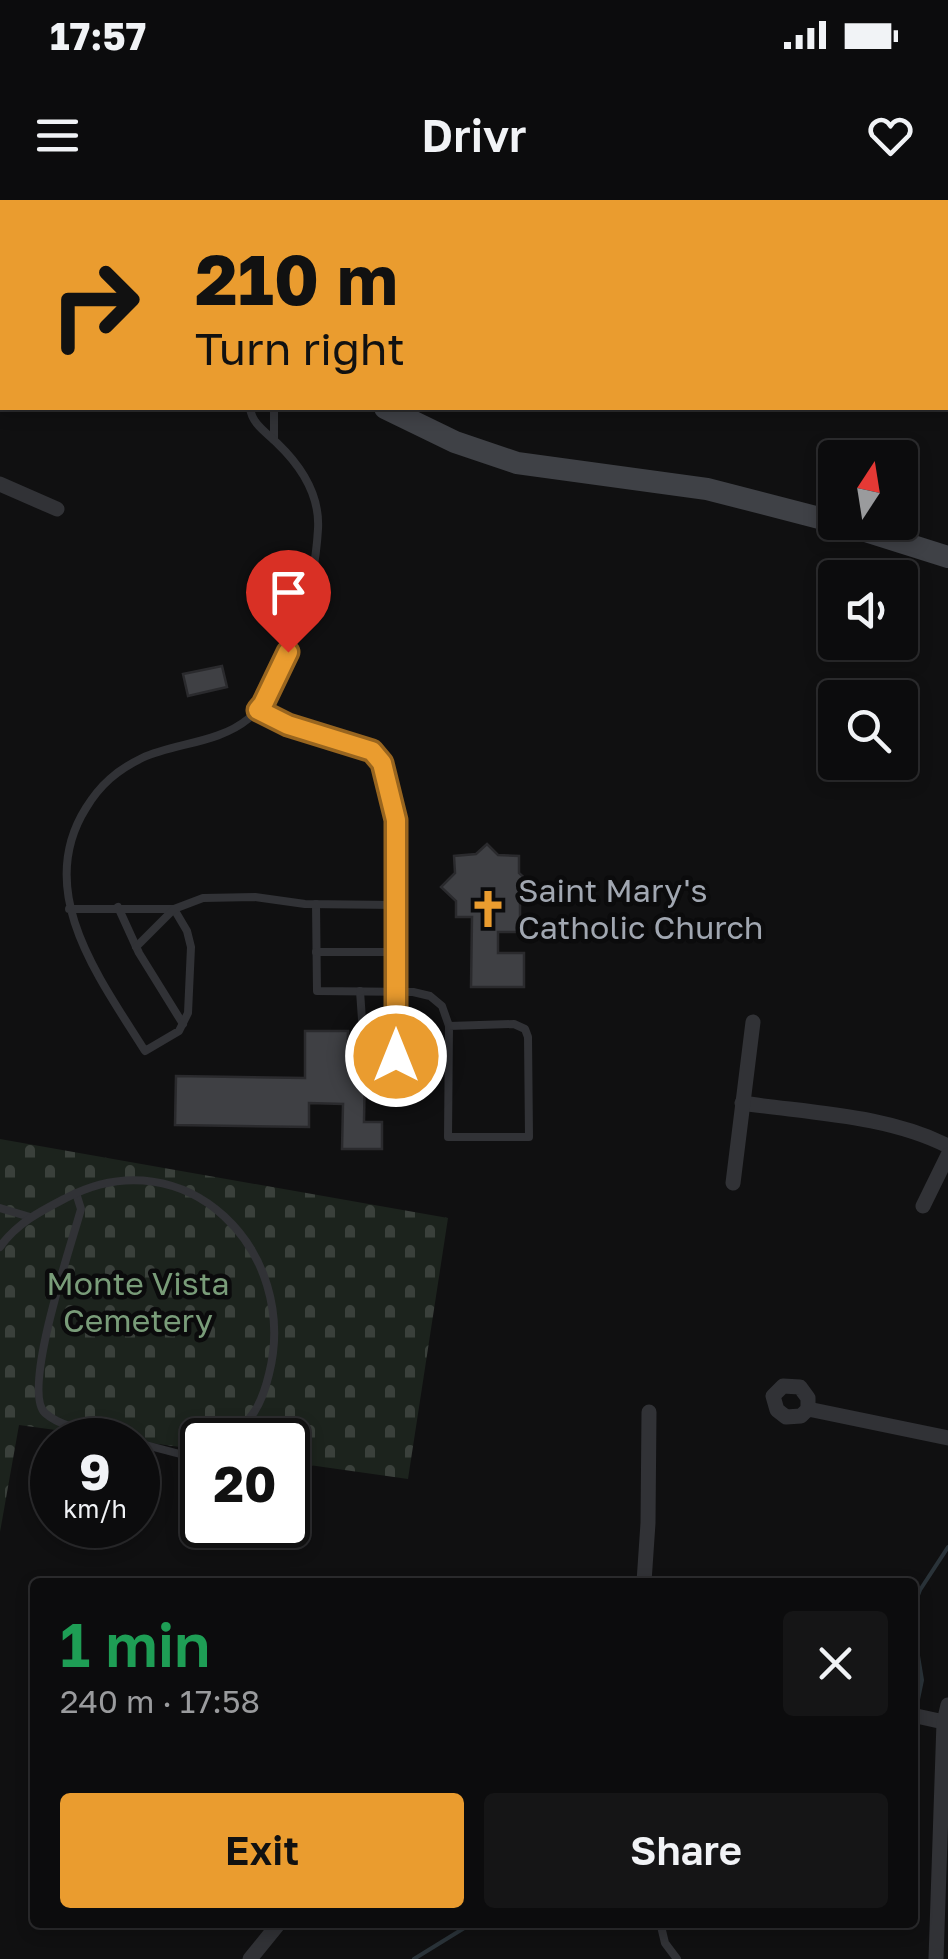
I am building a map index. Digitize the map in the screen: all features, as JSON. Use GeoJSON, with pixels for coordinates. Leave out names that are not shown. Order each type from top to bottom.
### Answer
{"type":"FeatureCollection","features":[{"type":"Feature","properties":{"kind":"street"},"geometry":{"type":"LineString","coordinates":[[389,410],[455,442],[517,463],[707,489],[818,517]]}},
{"type":"Feature","properties":{"kind":"street"},"geometry":{"type":"LineString","coordinates":[[0,484],[57,509]]}},
{"type":"Feature","properties":{"kind":"street"},"geometry":{"type":"LineString","coordinates":[[895,540],[948,556]]}},
{"type":"Feature","properties":{"kind":"street"},"geometry":{"type":"LineString","coordinates":[[733,1183],[753,1022]]}},
{"type":"Feature","properties":{"kind":"street"},"geometry":{"type":"LineString","coordinates":[[742,1103],[887,1125],[922,1133],[948,1146]]}},
{"type":"Feature","properties":{"kind":"street"},"geometry":{"type":"LineString","coordinates":[[923,1206],[948,1155]]}},
{"type":"Feature","properties":{"kind":"street"},"geometry":{"type":"LineString","coordinates":[[808,1410],[948,1438]]}},
{"type":"Feature","properties":{"kind":"street"},"geometry":{"type":"LineString","coordinates":[[644,1578],[649,1412]]}},
{"type":"Feature","properties":{"kind":"street"},"geometry":{"type":"LineString","coordinates":[[918,1715],[947,1716],[936,1959]]}},
{"type":"Feature","properties":{"kind":"street"},"geometry":{"type":"LineString","coordinates":[[250,1959],[275,1928]]}},
{"type":"Feature","properties":{"kind":"lane"},"geometry":{"type":"LineString","coordinates":[[174,909],[191,947],[188,1014],[178,1031],[145,1051],[84,947],[70,909],[65,881],[72,831],[106,780],[143,758],[218,735],[258,710],[296,634],[318,526],[312,490],[298,467],[254,421],[251,410]]}},
{"type":"Feature","properties":{"kind":"lane"},"geometry":{"type":"LineString","coordinates":[[274,410],[274,439]]}},
{"type":"Feature","properties":{"kind":"lane"},"geometry":{"type":"LineString","coordinates":[[258,710],[288,725],[360,745],[382,763],[396,820],[396,1102]]}},
{"type":"Feature","properties":{"kind":"lane"},"geometry":{"type":"LineString","coordinates":[[136,947],[174,909],[188,901],[223,897],[398,905]]}},
{"type":"Feature","properties":{"kind":"lane"},"geometry":{"type":"LineString","coordinates":[[316,904],[317,992],[396,991],[430,996],[442,1006],[449,1026],[448,1137],[529,1137],[525,1029],[514,1024],[449,1026]]}},
{"type":"Feature","properties":{"kind":"lane"},"geometry":{"type":"LineString","coordinates":[[118,908],[136,947],[183,1024]]}},
{"type":"Feature","properties":{"kind":"lane"},"geometry":{"type":"LineString","coordinates":[[70,909],[174,909]]}},
{"type":"Feature","properties":{"kind":"lane"},"geometry":{"type":"LineString","coordinates":[[316,952],[397,952]]}},
{"type":"Feature","properties":{"kind":"lane"},"geometry":{"type":"LineString","coordinates":[[360,991],[364,1048],[371,1054],[396,1056]]}},
{"type":"Feature","properties":{"kind":"lane"},"geometry":{"type":"LineString","coordinates":[[0,1247],[30,1218],[76,1193],[120,1180],[161,1183],[207,1201],[234,1225],[264,1267],[276,1309],[275,1351],[265,1392],[250,1418]]}},
{"type":"Feature","properties":{"kind":"lane"},"geometry":{"type":"LineString","coordinates":[[54,1418],[38,1404],[37,1370],[81,1209],[76,1193]]}},
{"type":"Feature","properties":{"kind":"lane"},"geometry":{"type":"LineString","coordinates":[[0,1208],[30,1218]]}},
{"type":"Feature","properties":{"kind":"lane"},"geometry":{"type":"LineString","coordinates":[[662,1928],[665,1942],[677,1959]]}},
{"type":"Feature","properties":{"kind":"green space","name":"Monte Vista Cemetery"},"geometry":{"type":"Polygon","coordinates":[[[0,1139],[448,1218],[408,1479],[310,1465],[310,1418],[180,1418],[180,1447],[160,1444],[160,1418],[30,1418],[30,1427],[19,1425],[0,1532],[0,1139]]]}},
{"type":"Feature","properties":{"kind":"building"},"geometry":{"type":"Polygon","coordinates":[[[222,666],[227,687],[188,696],[183,674],[222,666]]]}},
{"type":"Feature","properties":{"kind":"building","name":"Saint Mary's Catholic Church"},"geometry":{"type":"Polygon","coordinates":[[[487,844],[498,855],[519,856],[519,873],[532,885],[520,899],[520,932],[498,932],[498,953],[524,953],[524,987],[471,987],[472,917],[456,917],[456,901],[441,887],[455,873],[454,856],[476,854],[487,844]]]}},
{"type":"Feature","properties":{"kind":"building"},"geometry":{"type":"Polygon","coordinates":[[[305,1031],[348,1031],[347,1066],[365,1066],[364,1122],[382,1122],[382,1149],[342,1149],[343,1104],[309,1103],[309,1127],[175,1125],[176,1076],[305,1078],[305,1031]]]}},
{"type":"Feature","properties":{"kind":"waterway"},"geometry":{"type":"LineString","coordinates":[[918,1595],[948,1547]]}},
{"type":"Feature","properties":{"kind":"waterway"},"geometry":{"type":"LineString","coordinates":[[918,1656],[922,1680],[918,1699]]}},
{"type":"Feature","properties":{"kind":"waterway"},"geometry":{"type":"LineString","coordinates":[[414,1959],[464,1928]]}},
{"type":"Feature","properties":{"kind":"place","name":"Saint Mary's Catholic Church"},"geometry":{"type":"Point","coordinates":[488,909]}},
{"type":"Feature","properties":{"kind":"route"},"geometry":{"type":"LineString","coordinates":[[288,652],[258,710],[288,725],[372,751],[382,763],[388,785],[396,820],[396,1056]]}}]}
